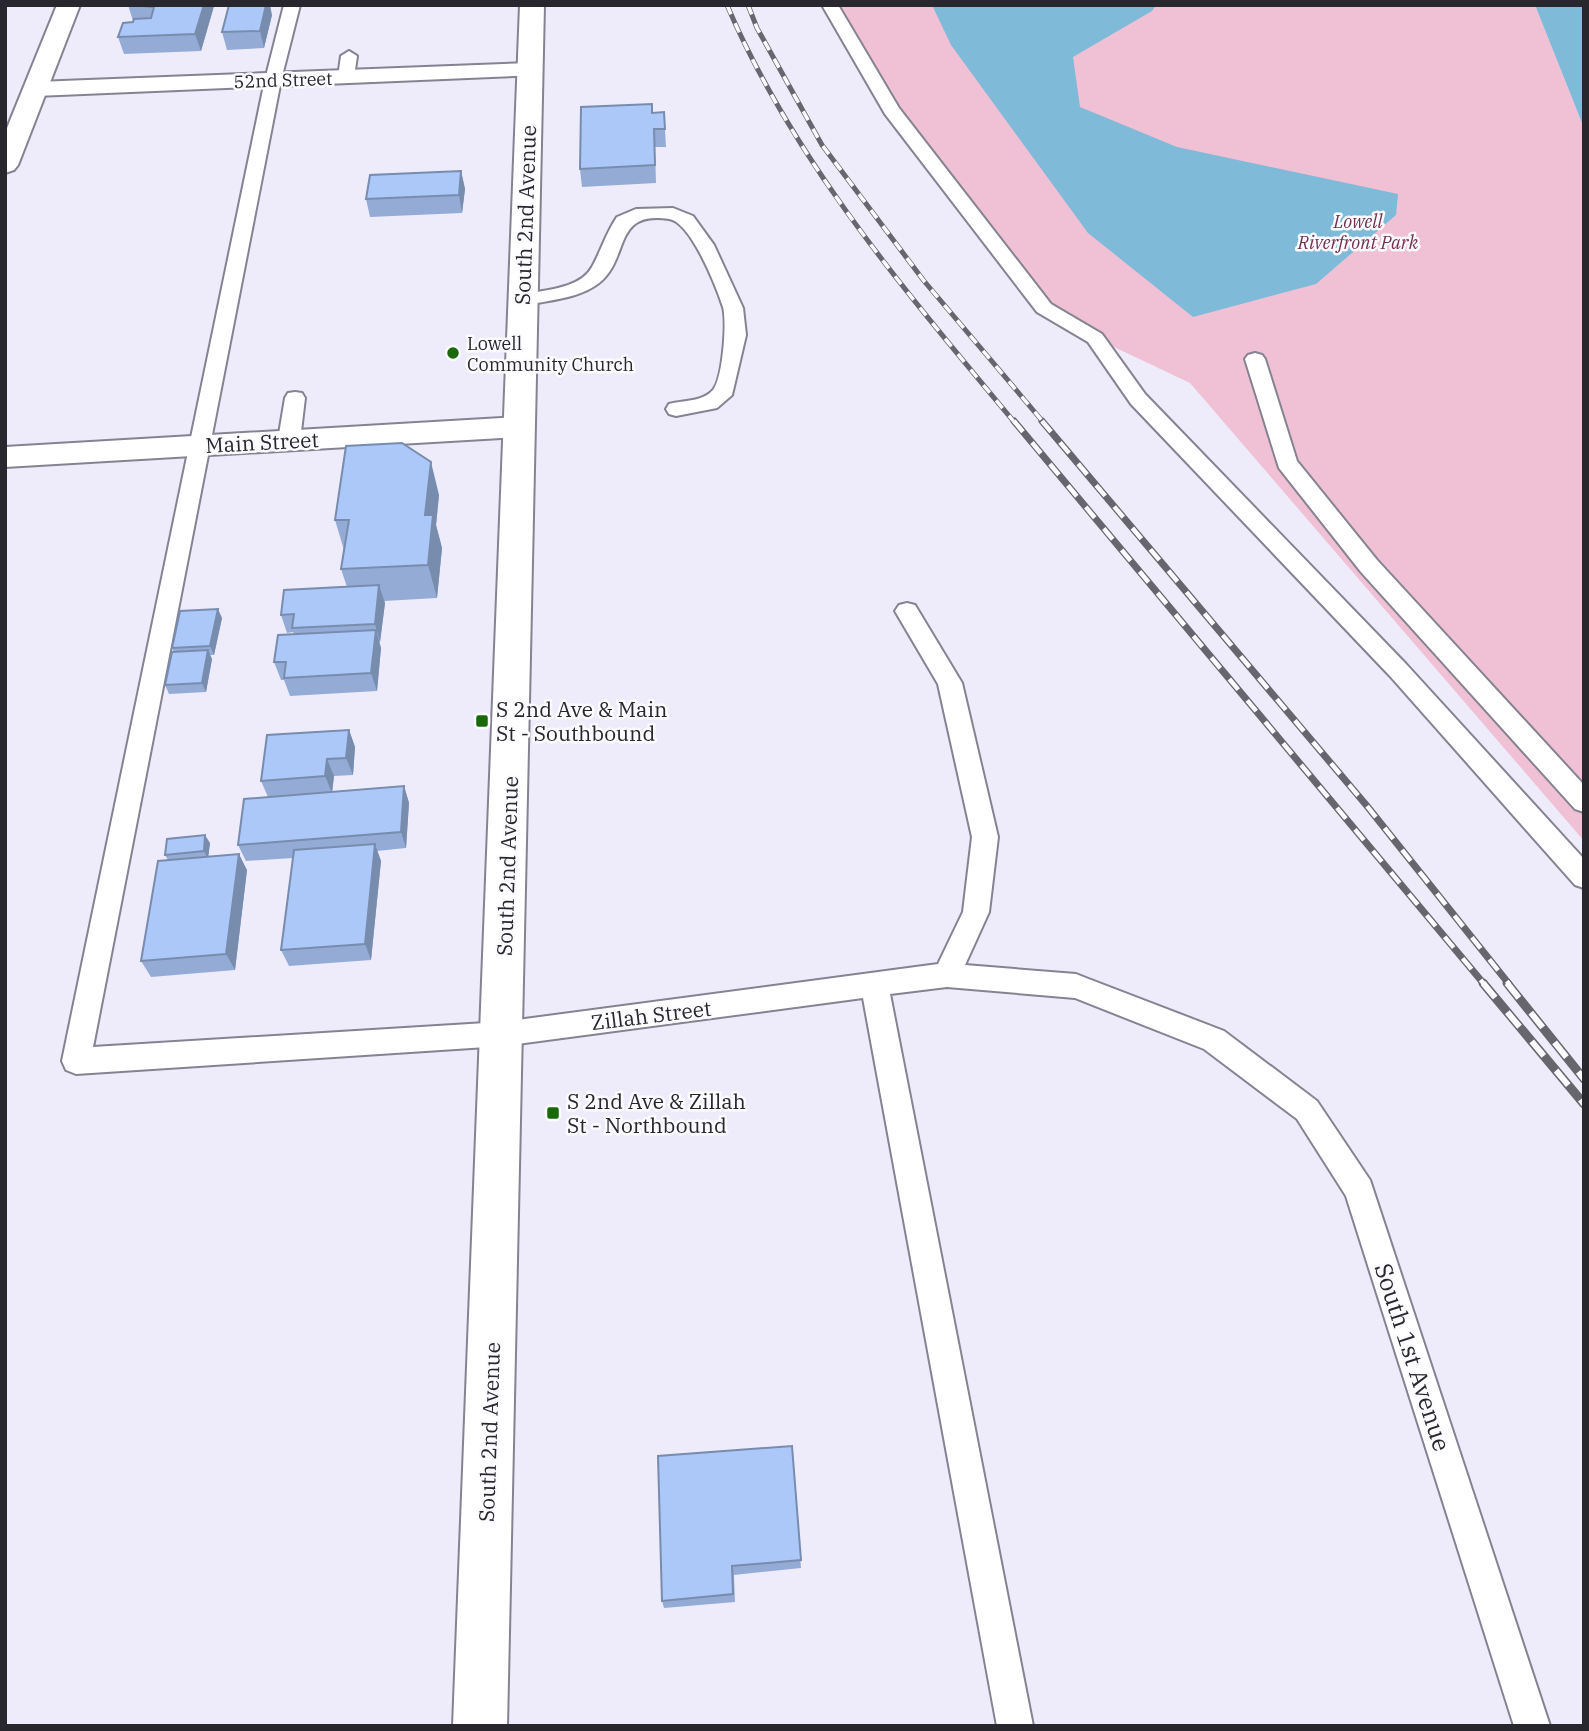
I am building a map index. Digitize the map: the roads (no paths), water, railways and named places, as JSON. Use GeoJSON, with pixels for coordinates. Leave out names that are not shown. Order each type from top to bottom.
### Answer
{"type":"FeatureCollection","features":[{"type":"Feature","properties":{"kind":"street"},"geometry":{"type":"LineString","coordinates":[[5,165],[69,5]]}},
{"type":"Feature","properties":{"kind":"street","name":"South 2nd Avenue"},"geometry":{"type":"LineString","coordinates":[[480,1726],[532,5]]}},
{"type":"Feature","properties":{"kind":"street","name":"52nd Street"},"geometry":{"type":"LineString","coordinates":[[36,89],[273,80],[347,66],[530,70]]}},
{"type":"Feature","properties":{"kind":"street","name":"Main Street"},"geometry":{"type":"LineString","coordinates":[[5,457],[519,427]]}},
{"type":"Feature","properties":{"kind":"lane"},"geometry":{"type":"LineString","coordinates":[[200,445],[273,80],[292,5]]}},
{"type":"Feature","properties":{"kind":"lane"},"geometry":{"type":"LineString","coordinates":[[830,5],[891,110],[1044,307],[1094,338],[1138,399],[1398,670],[1584,877]]}},
{"type":"Feature","properties":{"kind":"lane"},"geometry":{"type":"LineString","coordinates":[[523,300],[573,289],[590,281],[599,273],[622,221],[636,214],[673,213],[687,220],[705,245],[733,308],[736,335],[725,390],[710,403],[676,409]]}},
{"type":"Feature","properties":{"kind":"lane"},"geometry":{"type":"LineString","coordinates":[[1255,359],[1287,463],[1369,566],[1584,802]]}},
{"type":"Feature","properties":{"kind":"lane"},"geometry":{"type":"LineString","coordinates":[[289,440],[295,398]]}},
{"type":"Feature","properties":{"kind":"lane","name":"Zillah Street"},"geometry":{"type":"LineString","coordinates":[[200,445],[76,1061],[502,1034],[947,975],[1076,986],[1214,1041]]}},
{"type":"Feature","properties":{"kind":"lane"},"geometry":{"type":"LineString","coordinates":[[907,611],[950,683],[985,837],[976,912],[947,975]]}},
{"type":"Feature","properties":{"kind":"lane"},"geometry":{"type":"LineString","coordinates":[[874,986],[1015,1726]]}},
{"type":"Feature","properties":{"kind":"lane","name":"South 1st Avenue"},"geometry":{"type":"LineString","coordinates":[[1214,1041],[1307,1110],[1359,1190],[1532,1726]]}},
{"type":"Feature","properties":{"kind":"water"},"geometry":{"type":"Polygon","coordinates":[[[932,5],[1156,5],[1152,11],[1073,57],[1080,107],[1177,147],[1398,194],[1396,215],[1316,284],[1193,317],[1088,233],[951,45],[932,5]]]}},
{"type":"Feature","properties":{"kind":"water"},"geometry":{"type":"Polygon","coordinates":[[[1535,5],[1584,5],[1584,128],[1535,5]]]}},
{"type":"Feature","properties":{"kind":"railway"},"geometry":{"type":"LineString","coordinates":[[727,5],[754,63],[819,172],[894,275],[1015,423]]}},
{"type":"Feature","properties":{"kind":"railway"},"geometry":{"type":"LineString","coordinates":[[748,5],[757,28],[822,145],[924,281],[1044,423]]}},
{"type":"Feature","properties":{"kind":"railway"},"geometry":{"type":"LineString","coordinates":[[1014,421],[1484,984]]}},
{"type":"Feature","properties":{"kind":"railway"},"geometry":{"type":"LineString","coordinates":[[1042,421],[1367,806],[1509,984]]}},
{"type":"Feature","properties":{"kind":"railway"},"geometry":{"type":"LineString","coordinates":[[1483,983],[1584,1104]]}},
{"type":"Feature","properties":{"kind":"railway"},"geometry":{"type":"LineString","coordinates":[[1507,983],[1584,1079]]}},
{"type":"Feature","properties":{"kind":"place","name":"Lowell Community Church"},"geometry":{"type":"Point","coordinates":[453,353]}},
{"type":"Feature","properties":{"kind":"place","name":"S 2nd Ave & Main St - Southbound"},"geometry":{"type":"Point","coordinates":[482,721]}},
{"type":"Feature","properties":{"kind":"place","name":"S 2nd Ave & Zillah St - Northbound"},"geometry":{"type":"Point","coordinates":[553,1113]}},
{"type":"Feature","properties":{"kind":"park label","name":"Lowell Riverfront Park"},"geometry":{"type":"Point","coordinates":[1358,231]}}]}
